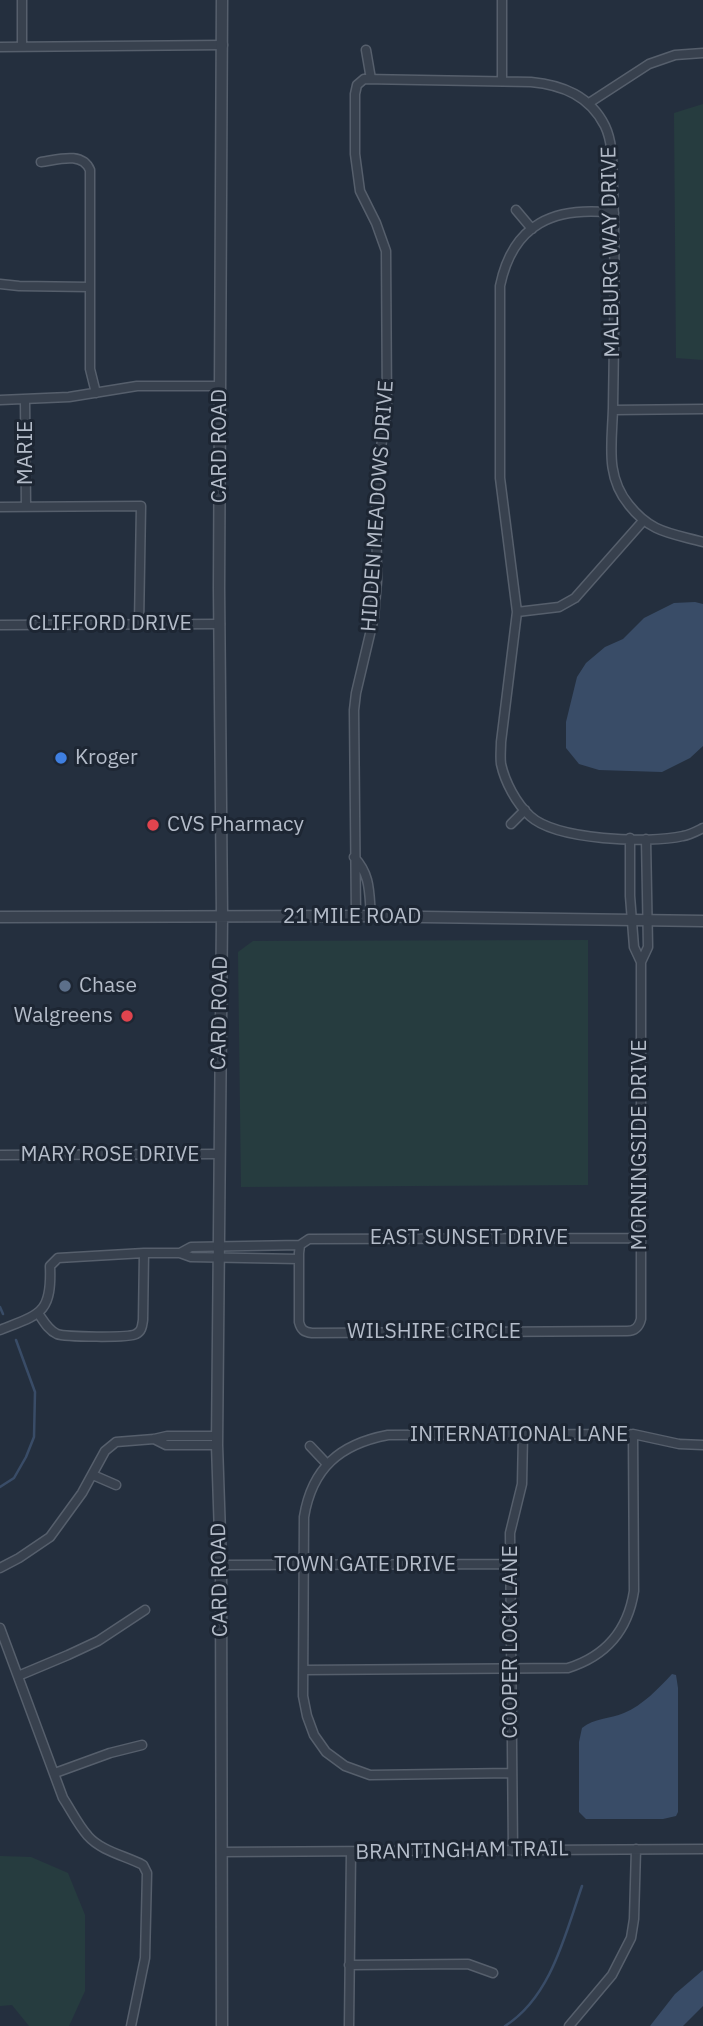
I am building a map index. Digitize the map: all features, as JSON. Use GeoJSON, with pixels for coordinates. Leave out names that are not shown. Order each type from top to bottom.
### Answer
{"type":"FeatureCollection","features":[{"type":"Feature","properties":{"kind":"street"},"geometry":{"type":"LineString","coordinates":[[22,0],[22,47]]}},
{"type":"Feature","properties":{"kind":"street","name":"CARD ROAD"},"geometry":{"type":"LineString","coordinates":[[222,0],[222,916],[217,1441],[222,2026]]}},
{"type":"Feature","properties":{"kind":"street"},"geometry":{"type":"LineString","coordinates":[[502,0],[502,81]]}},
{"type":"Feature","properties":{"kind":"street"},"geometry":{"type":"LineString","coordinates":[[0,47],[223,46]]}},
{"type":"Feature","properties":{"kind":"street","name":"HIDDEN MEADOWS DRIVE"},"geometry":{"type":"LineString","coordinates":[[356,916],[354,710],[374,617],[377,581],[376,477],[387,411],[386,251],[360,191],[355,154],[355,94],[357,85],[368,79],[366,51]]}},
{"type":"Feature","properties":{"kind":"street"},"geometry":{"type":"LineString","coordinates":[[589,103],[649,64],[675,55],[703,53]]}},
{"type":"Feature","properties":{"kind":"street","name":"MALBURG WAY DRIVE"},"geometry":{"type":"LineString","coordinates":[[368,79],[554,84],[589,103],[611,141],[614,213],[613,478],[628,504],[655,530],[703,542]]}},
{"type":"Feature","properties":{"kind":"street"},"geometry":{"type":"LineString","coordinates":[[41,162],[69,158],[84,161],[90,170],[90,369],[96,393]]}},
{"type":"Feature","properties":{"kind":"street"},"geometry":{"type":"LineString","coordinates":[[516,211],[531,229]]}},
{"type":"Feature","properties":{"kind":"street"},"geometry":{"type":"LineString","coordinates":[[614,213],[573,211],[536,225],[522,239],[503,270],[500,286],[500,478],[517,612],[500,762],[508,784],[525,810],[531,817],[547,826],[595,838],[646,839],[684,836],[703,828]]}},
{"type":"Feature","properties":{"kind":"street"},"geometry":{"type":"LineString","coordinates":[[0,284],[90,286]]}},
{"type":"Feature","properties":{"kind":"street"},"geometry":{"type":"LineString","coordinates":[[0,400],[96,393],[137,386],[220,386]]}},
{"type":"Feature","properties":{"kind":"street","name":"MARIE"},"geometry":{"type":"LineString","coordinates":[[25,400],[26,507]]}},
{"type":"Feature","properties":{"kind":"street"},"geometry":{"type":"LineString","coordinates":[[613,410],[703,409]]}},
{"type":"Feature","properties":{"kind":"street"},"geometry":{"type":"LineString","coordinates":[[0,507],[141,506],[139,624]]}},
{"type":"Feature","properties":{"kind":"street"},"geometry":{"type":"LineString","coordinates":[[517,612],[559,607],[575,598],[643,521]]}},
{"type":"Feature","properties":{"kind":"street","name":"CLIFFORD DRIVE"},"geometry":{"type":"LineString","coordinates":[[0,625],[220,624]]}},
{"type":"Feature","properties":{"kind":"street"},"geometry":{"type":"LineString","coordinates":[[511,824],[525,810]]}},
{"type":"Feature","properties":{"kind":"street","name":"MORNINGSIDE DRIVE"},"geometry":{"type":"LineString","coordinates":[[630,838],[630,896],[634,947],[641,962]]}},
{"type":"Feature","properties":{"kind":"street","name":"MORNINGSIDE DRIVE"},"geometry":{"type":"LineString","coordinates":[[637,1327],[640,1319],[641,962],[648,947],[646,839]]}},
{"type":"Feature","properties":{"kind":"street","name":"HIDDEN MEADOWS DRIVE"},"geometry":{"type":"LineString","coordinates":[[354,857],[364,867],[371,916]]}},
{"type":"Feature","properties":{"kind":"street","name":"21 MILE ROAD"},"geometry":{"type":"LineString","coordinates":[[0,917],[371,916],[703,921]]}},
{"type":"Feature","properties":{"kind":"street","name":"MARY ROSE DRIVE"},"geometry":{"type":"LineString","coordinates":[[0,1155],[219,1154]]}},
{"type":"Feature","properties":{"kind":"street","name":"EAST SUNSET DRIVE"},"geometry":{"type":"LineString","coordinates":[[180,1253],[191,1247],[300,1245],[313,1239],[640,1238]]}},
{"type":"Feature","properties":{"kind":"street"},"geometry":{"type":"LineString","coordinates":[[0,1330],[38,1313],[51,1290],[50,1266],[53,1261],[65,1257],[180,1253],[191,1257],[299,1259],[300,1245]]}},
{"type":"Feature","properties":{"kind":"street"},"geometry":{"type":"LineString","coordinates":[[38,1313],[50,1329],[60,1335],[137,1334],[142,1328],[143,1320],[144,1253]]}},
{"type":"Feature","properties":{"kind":"street","name":"WILSHIRE CIRCLE"},"geometry":{"type":"LineString","coordinates":[[299,1259],[299,1322],[300,1328],[307,1332],[633,1331],[637,1327]]}},
{"type":"Feature","properties":{"kind":"street","name":"COOPER LOCK LANE"},"geometry":{"type":"LineString","coordinates":[[513,1852],[510,1533],[523,1484],[523,1434]]}},
{"type":"Feature","properties":{"kind":"street"},"geometry":{"type":"LineString","coordinates":[[304,1670],[568,1668],[585,1663],[607,1647],[627,1619],[634,1591],[633,1434]]}},
{"type":"Feature","properties":{"kind":"street","name":"INTERNATIONAL LANE"},"geometry":{"type":"LineString","coordinates":[[327,1464],[361,1442],[388,1435],[633,1434],[703,1446]]}},
{"type":"Feature","properties":{"kind":"street"},"geometry":{"type":"LineString","coordinates":[[0,1568],[50,1537],[93,1475],[105,1451],[116,1442],[167,1436],[217,1441]]}},
{"type":"Feature","properties":{"kind":"street"},"geometry":{"type":"LineString","coordinates":[[310,1446],[327,1464],[317,1477],[304,1517],[303,1696],[314,1735],[326,1752],[345,1766],[370,1776],[511,1773]]}},
{"type":"Feature","properties":{"kind":"street"},"geometry":{"type":"LineString","coordinates":[[93,1475],[116,1485]]}},
{"type":"Feature","properties":{"kind":"street","name":"TOWN GATE DRIVE"},"geometry":{"type":"LineString","coordinates":[[220,1565],[510,1564]]}},
{"type":"Feature","properties":{"kind":"street"},"geometry":{"type":"LineString","coordinates":[[18,1676],[98,1641],[145,1610]]}},
{"type":"Feature","properties":{"kind":"street"},"geometry":{"type":"LineString","coordinates":[[0,1628],[63,1798],[88,1837],[118,1855],[143,1865],[147,1873],[145,1958],[131,2026]]}},
{"type":"Feature","properties":{"kind":"street"},"geometry":{"type":"LineString","coordinates":[[55,1773],[110,1753],[142,1745]]}},
{"type":"Feature","properties":{"kind":"street"},"geometry":{"type":"LineString","coordinates":[[569,2026],[612,1975],[631,1938],[636,1849]]}},
{"type":"Feature","properties":{"kind":"street","name":"BRANTINGHAM TRAIL"},"geometry":{"type":"LineString","coordinates":[[221,1852],[703,1849]]}},
{"type":"Feature","properties":{"kind":"street"},"geometry":{"type":"LineString","coordinates":[[349,2026],[351,1853]]}},
{"type":"Feature","properties":{"kind":"street"},"geometry":{"type":"LineString","coordinates":[[349,1965],[468,1964],[492,1973]]}},
{"type":"Feature","properties":{"kind":"green space"},"geometry":{"type":"Polygon","coordinates":[[[703,104],[703,360],[676,358],[674,113],[703,104]]]}},
{"type":"Feature","properties":{"kind":"green space"},"geometry":{"type":"Polygon","coordinates":[[[588,940],[588,1185],[241,1187],[238,952],[253,941],[588,940]]]}},
{"type":"Feature","properties":{"kind":"green space"},"geometry":{"type":"Polygon","coordinates":[[[0,1856],[31,1857],[68,1873],[85,1915],[85,1991],[69,2026],[29,2026],[12,2005],[0,2006],[0,1856]]]}},
{"type":"Feature","properties":{"kind":"water"},"geometry":{"type":"Polygon","coordinates":[[[674,603],[703,604],[703,746],[690,758],[662,772],[599,770],[579,764],[566,748],[566,722],[577,677],[586,663],[605,647],[623,639],[644,618],[674,603]]]}},
{"type":"Feature","properties":{"kind":"water"},"geometry":{"type":"Polygon","coordinates":[[[672,1674],[676,1675],[678,1688],[676,1816],[663,1819],[586,1819],[579,1812],[579,1742],[582,1728],[638,1706],[672,1674]]]}},
{"type":"Feature","properties":{"kind":"water"},"geometry":{"type":"Polygon","coordinates":[[[703,1970],[703,2006],[683,2026],[650,2026],[675,1994],[703,1970]]]}},
{"type":"Feature","properties":{"kind":"waterway"},"geometry":{"type":"LineString","coordinates":[[0,1307],[3,1314]]}},
{"type":"Feature","properties":{"kind":"waterway"},"geometry":{"type":"LineString","coordinates":[[0,1487],[14,1478],[34,1437],[35,1392],[16,1340]]}},
{"type":"Feature","properties":{"kind":"waterway"},"geometry":{"type":"LineString","coordinates":[[505,2026],[521,2014],[545,1982],[562,1944],[582,1886]]}},
{"type":"Feature","properties":{"kind":"place","name":"Kroger"},"geometry":{"type":"Point","coordinates":[61,758]}},
{"type":"Feature","properties":{"kind":"place","name":"CVS Pharmacy"},"geometry":{"type":"Point","coordinates":[153,825]}},
{"type":"Feature","properties":{"kind":"place","name":"Chase"},"geometry":{"type":"Point","coordinates":[65,986]}},
{"type":"Feature","properties":{"kind":"place","name":"Walgreens"},"geometry":{"type":"Point","coordinates":[127,1016]}}]}
